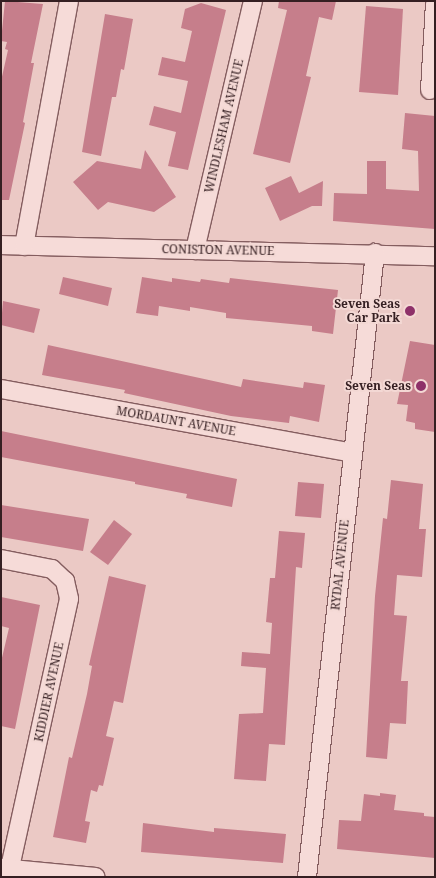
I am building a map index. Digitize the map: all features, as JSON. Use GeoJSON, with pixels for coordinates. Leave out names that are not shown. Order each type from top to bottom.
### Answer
{"type":"FeatureCollection","features":[{"type":"Feature","properties":{"kind":"street"},"geometry":{"type":"LineString","coordinates":[[24,246],[69,1]]}},
{"type":"Feature","properties":{"kind":"street","name":"WINDLESHAM AVENUE"},"geometry":{"type":"LineString","coordinates":[[195,250],[253,1]]}},
{"type":"Feature","properties":{"kind":"street"},"geometry":{"type":"LineString","coordinates":[[430,90],[435,4]]}},
{"type":"Feature","properties":{"kind":"street","name":"CONISTON AVENUE"},"geometry":{"type":"LineString","coordinates":[[1,245],[435,256]]}},
{"type":"Feature","properties":{"kind":"street","name":"RYDAL AVENUE"},"geometry":{"type":"LineString","coordinates":[[307,877],[375,253]]}},
{"type":"Feature","properties":{"kind":"street","name":"MORDAUNT AVENUE"},"geometry":{"type":"LineString","coordinates":[[1,389],[352,453]]}},
{"type":"Feature","properties":{"kind":"street","name":"KIDDIER AVENUE"},"geometry":{"type":"LineString","coordinates":[[1,559],[52,569],[65,580],[69,599],[6,871]]}},
{"type":"Feature","properties":{"kind":"street"},"geometry":{"type":"LineString","coordinates":[[6,871],[96,877]]}},
{"type":"Feature","properties":{"kind":"building"},"geometry":{"type":"Polygon","coordinates":[[[5,1],[43,4],[31,63],[34,63],[23,122],[25,123],[9,200],[1,200],[1,81],[8,50],[5,49],[7,42],[1,41],[5,1]]]}},
{"type":"Feature","properties":{"kind":"building"},"geometry":{"type":"Polygon","coordinates":[[[279,1],[336,1],[332,20],[319,17],[306,76],[311,77],[290,163],[253,154],[287,10],[278,8],[279,1]]]}},
{"type":"Feature","properties":{"kind":"building"},"geometry":{"type":"Polygon","coordinates":[[[201,3],[226,10],[188,170],[168,166],[176,132],[149,125],[154,106],[181,113],[188,81],[158,75],[162,57],[185,62],[192,31],[181,28],[185,9],[201,3]]]}},
{"type":"Feature","properties":{"kind":"building"},"geometry":{"type":"Polygon","coordinates":[[[366,6],[403,9],[398,95],[359,92],[366,6]]]}},
{"type":"Feature","properties":{"kind":"building"},"geometry":{"type":"Polygon","coordinates":[[[105,14],[133,19],[124,70],[121,69],[116,97],[112,97],[101,156],[82,152],[105,14]]]}},
{"type":"Feature","properties":{"kind":"building"},"geometry":{"type":"Polygon","coordinates":[[[405,113],[435,116],[435,229],[333,221],[334,193],[367,194],[367,161],[386,161],[386,189],[419,191],[418,151],[402,149],[405,113]]]}},
{"type":"Feature","properties":{"kind":"building"},"geometry":{"type":"Polygon","coordinates":[[[145,150],[176,197],[154,212],[108,202],[98,210],[73,182],[97,161],[141,169],[145,150]]]}},
{"type":"Feature","properties":{"kind":"building"},"geometry":{"type":"Polygon","coordinates":[[[291,176],[299,193],[323,181],[322,206],[312,206],[280,221],[265,188],[291,176]]]}},
{"type":"Feature","properties":{"kind":"building"},"geometry":{"type":"Polygon","coordinates":[[[63,277],[112,288],[108,306],[59,294],[63,277]]]}},
{"type":"Feature","properties":{"kind":"building"},"geometry":{"type":"Polygon","coordinates":[[[142,277],[172,282],[172,278],[200,282],[201,279],[229,283],[230,278],[338,290],[333,334],[312,331],[312,326],[226,318],[226,313],[190,307],[190,311],[159,306],[158,316],[136,313],[142,277]]]}},
{"type":"Feature","properties":{"kind":"building"},"geometry":{"type":"Polygon","coordinates":[[[3,301],[40,309],[34,333],[1,325],[3,301]]]}},
{"type":"Feature","properties":{"kind":"building"},"geometry":{"type":"Polygon","coordinates":[[[410,341],[435,345],[435,432],[415,429],[415,423],[406,421],[408,405],[397,404],[410,341]]]}},
{"type":"Feature","properties":{"kind":"building"},"geometry":{"type":"Polygon","coordinates":[[[48,345],[241,387],[243,379],[303,388],[304,382],[325,385],[319,422],[290,416],[289,423],[231,416],[124,393],[125,390],[42,375],[48,345]]]}},
{"type":"Feature","properties":{"kind":"building"},"geometry":{"type":"Polygon","coordinates":[[[1,431],[237,479],[232,507],[186,498],[187,494],[135,484],[135,482],[1,457],[1,431]]]}},
{"type":"Feature","properties":{"kind":"building"},"geometry":{"type":"Polygon","coordinates":[[[391,480],[423,484],[419,529],[426,529],[422,577],[397,575],[394,615],[407,616],[401,681],[408,681],[406,724],[390,723],[387,759],[366,757],[375,596],[383,518],[387,519],[391,480]]]}},
{"type":"Feature","properties":{"kind":"building"},"geometry":{"type":"Polygon","coordinates":[[[298,482],[324,484],[321,518],[295,516],[298,482]]]}},
{"type":"Feature","properties":{"kind":"building"},"geometry":{"type":"Polygon","coordinates":[[[1,505],[89,519],[83,551],[1,537],[1,505]]]}},
{"type":"Feature","properties":{"kind":"building"},"geometry":{"type":"Polygon","coordinates":[[[114,520],[132,534],[108,565],[90,552],[114,520]]]}},
{"type":"Feature","properties":{"kind":"building"},"geometry":{"type":"Polygon","coordinates":[[[279,531],[305,533],[302,568],[296,567],[285,745],[269,744],[266,781],[234,779],[239,714],[263,713],[266,668],[241,666],[242,652],[270,654],[272,623],[266,622],[270,578],[275,578],[279,531]]]}},
{"type":"Feature","properties":{"kind":"building"},"geometry":{"type":"Polygon","coordinates":[[[109,576],[146,585],[123,703],[114,701],[106,736],[114,738],[103,786],[99,785],[97,792],[91,790],[85,821],[90,822],[86,843],[53,837],[69,757],[72,758],[87,694],[92,666],[89,665],[109,576]]]}},
{"type":"Feature","properties":{"kind":"building"},"geometry":{"type":"Polygon","coordinates":[[[1,597],[40,605],[15,729],[1,726],[1,662],[9,628],[1,626],[1,597]]]}},
{"type":"Feature","properties":{"kind":"building"},"geometry":{"type":"Polygon","coordinates":[[[380,793],[396,795],[394,810],[424,813],[424,816],[435,817],[435,858],[337,849],[339,820],[361,821],[364,794],[380,796],[380,793]]]}},
{"type":"Feature","properties":{"kind":"building"},"geometry":{"type":"Polygon","coordinates":[[[143,823],[214,832],[214,828],[286,834],[283,863],[141,852],[143,823]]]}},
{"type":"Feature","properties":{"kind":"place","name":"Seven Seas Car Park"},"geometry":{"type":"Point","coordinates":[410,311]}},
{"type":"Feature","properties":{"kind":"place","name":"Seven Seas"},"geometry":{"type":"Point","coordinates":[421,386]}}]}
